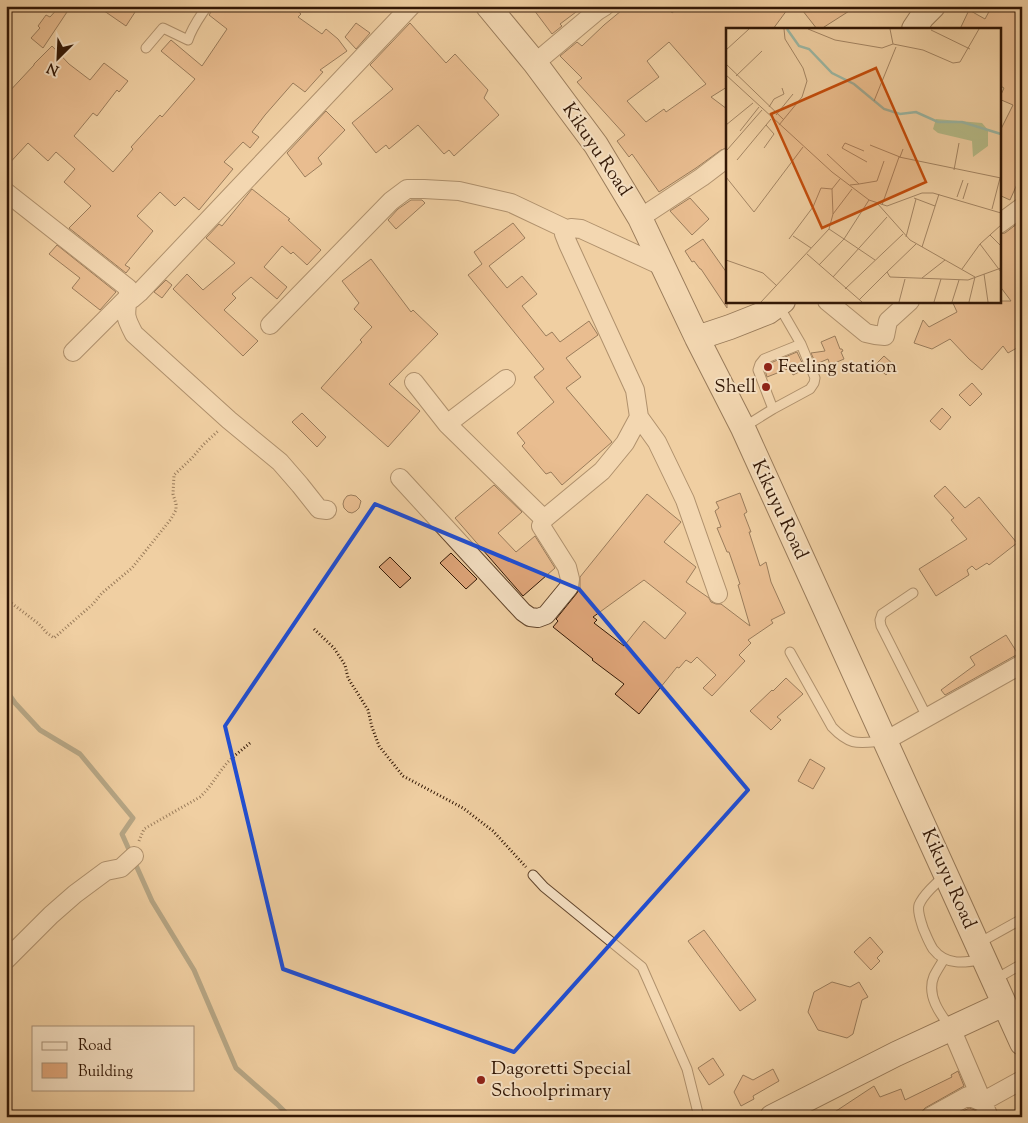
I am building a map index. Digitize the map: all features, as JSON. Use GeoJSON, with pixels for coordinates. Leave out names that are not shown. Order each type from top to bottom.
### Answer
{"type":"FeatureCollection","features":[{"type":"Feature","properties":{"kind":"main road"},"geometry":{"type":"LineString","coordinates":[[915,28],[932,6]]}},
{"type":"Feature","properties":{"kind":"main road","name":"Kikuyu Road"},"geometry":{"type":"LineString","coordinates":[[490,7],[535,63],[596,145],[640,218],[742,428],[1022,1043]]}},
{"type":"Feature","properties":{"kind":"main road"},"geometry":{"type":"LineString","coordinates":[[697,338],[768,312],[781,303]]}},
{"type":"Feature","properties":{"kind":"main road"},"geometry":{"type":"LineString","coordinates":[[772,1117],[896,1054],[1004,1004]]}},
{"type":"Feature","properties":{"kind":"street"},"geometry":{"type":"LineString","coordinates":[[128,297],[132,299],[140,293],[411,6]]}},
{"type":"Feature","properties":{"kind":"street"},"geometry":{"type":"LineString","coordinates":[[535,63],[605,6]]}},
{"type":"Feature","properties":{"kind":"street"},"geometry":{"type":"LineString","coordinates":[[640,218],[726,159]]}},
{"type":"Feature","properties":{"kind":"street"},"geometry":{"type":"LineString","coordinates":[[270,326],[391,201],[407,190],[459,191],[512,202],[566,229],[581,229],[664,267]]}},
{"type":"Feature","properties":{"kind":"street"},"geometry":{"type":"LineString","coordinates":[[6,192],[128,288],[125,314],[134,334],[229,420],[280,462],[319,509],[327,510]]}},
{"type":"Feature","properties":{"kind":"street"},"geometry":{"type":"LineString","coordinates":[[1000,223],[1022,207]]}},
{"type":"Feature","properties":{"kind":"street"},"geometry":{"type":"LineString","coordinates":[[566,229],[564,234],[568,244],[635,390],[639,417],[657,442],[685,500],[718,594]]}},
{"type":"Feature","properties":{"kind":"street"},"geometry":{"type":"LineString","coordinates":[[73,352],[128,297]]}},
{"type":"Feature","properties":{"kind":"street"},"geometry":{"type":"LineString","coordinates":[[828,302],[866,333],[885,336],[888,321],[909,302]]}},
{"type":"Feature","properties":{"kind":"street"},"geometry":{"type":"LineString","coordinates":[[448,424],[506,379]]}},
{"type":"Feature","properties":{"kind":"street"},"geometry":{"type":"LineString","coordinates":[[414,382],[448,424],[544,519]]}},
{"type":"Feature","properties":{"kind":"street"},"geometry":{"type":"LineString","coordinates":[[400,478],[523,612],[538,618],[546,616],[569,587],[570,579],[567,567],[541,526],[544,519],[602,471],[625,443],[639,417]]}},
{"type":"Feature","properties":{"kind":"street"},"geometry":{"type":"LineString","coordinates":[[885,741],[1022,664]]}},
{"type":"Feature","properties":{"kind":"street"},"geometry":{"type":"LineString","coordinates":[[6,960],[50,915],[75,894],[106,871],[122,868],[134,856]]}},
{"type":"Feature","properties":{"kind":"street"},"geometry":{"type":"LineString","coordinates":[[951,1028],[986,1109]]}},
{"type":"Feature","properties":{"kind":"street"},"geometry":{"type":"LineString","coordinates":[[986,1109],[1022,1080]]}},
{"type":"Feature","properties":{"kind":"street"},"geometry":{"type":"LineString","coordinates":[[930,1117],[968,1096],[986,1109]]}},
{"type":"Feature","properties":{"kind":"lane"},"geometry":{"type":"LineString","coordinates":[[146,48],[163,28],[188,40],[196,22],[208,6]]}},
{"type":"Feature","properties":{"kind":"lane"},"geometry":{"type":"LineString","coordinates":[[742,428],[810,389],[814,383],[815,378],[781,303]]}},
{"type":"Feature","properties":{"kind":"lane"},"geometry":{"type":"LineString","coordinates":[[773,409],[758,370],[760,364],[764,360],[800,344]]}},
{"type":"Feature","properties":{"kind":"lane"},"geometry":{"type":"LineString","coordinates":[[913,593],[882,614],[880,620],[881,626],[927,717]]}},
{"type":"Feature","properties":{"kind":"lane"},"geometry":{"type":"LineString","coordinates":[[790,652],[832,727],[840,736],[857,743],[885,741]]}},
{"type":"Feature","properties":{"kind":"lane"},"geometry":{"type":"LineString","coordinates":[[533,875],[544,887],[642,967],[687,1070],[699,1117]]}},
{"type":"Feature","properties":{"kind":"lane"},"geometry":{"type":"LineString","coordinates":[[946,875],[925,896],[919,905],[920,920],[932,948],[941,958],[954,962],[985,961],[1022,964]]}},
{"type":"Feature","properties":{"kind":"lane"},"geometry":{"type":"LineString","coordinates":[[985,961],[1022,919]]}},
{"type":"Feature","properties":{"kind":"lane"},"geometry":{"type":"LineString","coordinates":[[944,959],[933,978],[932,989],[934,1000],[951,1028]]}},
{"type":"Feature","properties":{"kind":"path"},"geometry":{"type":"LineString","coordinates":[[6,598],[54,638],[132,568],[145,553],[176,510],[173,494],[174,475],[229,420]]}},
{"type":"Feature","properties":{"kind":"path"},"geometry":{"type":"LineString","coordinates":[[314,629],[334,648],[345,665],[348,678],[368,710],[379,746],[403,776],[463,808],[492,831],[533,875]]}},
{"type":"Feature","properties":{"kind":"path"},"geometry":{"type":"LineString","coordinates":[[134,856],[144,829],[200,797],[208,790],[234,756],[250,743]]}},
{"type":"Feature","properties":{"kind":"highlighted area"},"geometry":{"type":"Polygon","coordinates":[[[375,504],[579,589],[748,790],[514,1052],[283,969],[225,726],[375,504]]]}},
{"type":"Feature","properties":{"kind":"building"},"geometry":{"type":"Polygon","coordinates":[[[60,6],[71,6],[43,48],[31,38],[40,28],[38,26],[46,15],[50,17],[60,6]]]}},
{"type":"Feature","properties":{"kind":"building"},"geometry":{"type":"Polygon","coordinates":[[[97,6],[139,6],[126,26],[97,6]]]}},
{"type":"Feature","properties":{"kind":"building"},"geometry":{"type":"Polygon","coordinates":[[[215,6],[292,6],[301,14],[298,17],[322,34],[326,29],[338,39],[347,51],[320,70],[323,72],[305,92],[293,83],[252,132],[259,137],[250,148],[243,142],[224,162],[233,169],[199,210],[184,197],[175,206],[160,192],[137,216],[153,231],[125,265],[130,268],[126,273],[69,228],[91,206],[64,182],[75,169],[56,152],[48,161],[28,143],[6,167],[6,95],[52,46],[69,64],[90,80],[104,63],[128,81],[119,92],[117,90],[97,116],[93,113],[74,136],[113,172],[133,149],[131,147],[160,115],[162,117],[195,79],[161,51],[171,40],[202,66],[227,29],[209,15],[215,6]]]}},
{"type":"Feature","properties":{"kind":"building"},"geometry":{"type":"Polygon","coordinates":[[[531,6],[584,6],[560,24],[562,26],[552,34],[531,6]]]}},
{"type":"Feature","properties":{"kind":"building"},"geometry":{"type":"Polygon","coordinates":[[[627,6],[668,6],[672,13],[680,6],[790,6],[774,28],[726,28],[726,88],[711,97],[726,108],[726,148],[659,192],[632,154],[629,157],[617,141],[625,135],[577,82],[582,78],[560,56],[577,42],[582,46],[627,6]],[[669,42],[647,61],[659,77],[627,101],[646,122],[664,109],[666,112],[706,84],[669,42]]]}},
{"type":"Feature","properties":{"kind":"building"},"geometry":{"type":"Polygon","coordinates":[[[799,6],[857,6],[823,28],[816,28],[799,6]]]}},
{"type":"Feature","properties":{"kind":"building"},"geometry":{"type":"Polygon","coordinates":[[[992,6],[1022,6],[1022,173],[1010,200],[1000,195],[1000,131],[1013,105],[1000,99],[1004,88],[1000,86],[1000,28],[960,28],[969,10],[985,19],[992,6]]]}},
{"type":"Feature","properties":{"kind":"building"},"geometry":{"type":"Polygon","coordinates":[[[356,23],[370,33],[356,49],[345,37],[356,23]]]}},
{"type":"Feature","properties":{"kind":"building"},"geometry":{"type":"Polygon","coordinates":[[[410,23],[446,63],[455,54],[488,90],[484,98],[499,115],[454,156],[449,150],[444,154],[418,125],[389,149],[386,145],[376,153],[352,123],[393,89],[370,65],[410,23]]]}},
{"type":"Feature","properties":{"kind":"building"},"geometry":{"type":"Polygon","coordinates":[[[326,111],[345,130],[318,158],[322,164],[305,177],[287,153],[326,111]]]}},
{"type":"Feature","properties":{"kind":"building"},"geometry":{"type":"Polygon","coordinates":[[[252,189],[290,219],[288,220],[321,250],[307,265],[293,252],[291,254],[282,246],[264,267],[287,287],[277,299],[251,277],[232,294],[236,298],[224,310],[258,341],[243,356],[173,289],[187,274],[203,290],[235,263],[206,238],[219,224],[222,226],[252,189]]]}},
{"type":"Feature","properties":{"kind":"building"},"geometry":{"type":"Polygon","coordinates":[[[690,198],[709,219],[692,235],[670,211],[690,198]]]}},
{"type":"Feature","properties":{"kind":"building"},"geometry":{"type":"Polygon","coordinates":[[[411,200],[422,200],[425,203],[396,229],[388,220],[398,209],[411,200]]]}},
{"type":"Feature","properties":{"kind":"building"},"geometry":{"type":"Polygon","coordinates":[[[1022,220],[1022,345],[1008,353],[1003,346],[982,370],[950,339],[932,349],[914,343],[923,320],[929,327],[957,312],[952,302],[1011,301],[1000,286],[1000,234],[1005,233],[1022,220]]]}},
{"type":"Feature","properties":{"kind":"building"},"geometry":{"type":"Polygon","coordinates":[[[513,223],[525,238],[489,266],[507,288],[522,276],[537,294],[522,306],[546,336],[552,332],[560,342],[589,321],[598,335],[566,358],[581,377],[566,388],[612,442],[562,485],[551,472],[546,474],[522,446],[525,443],[517,433],[554,402],[534,377],[544,369],[468,275],[482,264],[474,252],[513,223]]]}},
{"type":"Feature","properties":{"kind":"building"},"geometry":{"type":"Polygon","coordinates":[[[703,239],[726,272],[727,308],[701,269],[694,261],[692,262],[685,251],[703,239]]]}},
{"type":"Feature","properties":{"kind":"building"},"geometry":{"type":"Polygon","coordinates":[[[57,245],[116,292],[100,310],[72,288],[80,278],[49,254],[57,245]]]}},
{"type":"Feature","properties":{"kind":"building"},"geometry":{"type":"Polygon","coordinates":[[[371,259],[411,312],[413,310],[438,334],[389,384],[420,411],[388,447],[321,388],[362,342],[360,340],[372,327],[354,309],[359,303],[342,281],[371,259]]]}},
{"type":"Feature","properties":{"kind":"building"},"geometry":{"type":"Polygon","coordinates":[[[166,280],[172,285],[162,298],[154,292],[166,280]]]}},
{"type":"Feature","properties":{"kind":"building"},"geometry":{"type":"Polygon","coordinates":[[[835,336],[840,349],[843,351],[841,352],[844,359],[830,365],[828,359],[816,364],[811,353],[825,351],[821,342],[835,336]]]}},
{"type":"Feature","properties":{"kind":"building"},"geometry":{"type":"Polygon","coordinates":[[[797,352],[805,369],[793,375],[790,368],[767,377],[765,370],[768,364],[797,352]]]}},
{"type":"Feature","properties":{"kind":"building"},"geometry":{"type":"Polygon","coordinates":[[[884,356],[894,365],[886,375],[875,365],[884,356]]]}},
{"type":"Feature","properties":{"kind":"building"},"geometry":{"type":"Polygon","coordinates":[[[972,383],[982,394],[970,406],[959,395],[972,383]]]}},
{"type":"Feature","properties":{"kind":"building"},"geometry":{"type":"Polygon","coordinates":[[[942,408],[951,417],[940,430],[930,421],[942,408]]]}},
{"type":"Feature","properties":{"kind":"building"},"geometry":{"type":"Polygon","coordinates":[[[302,413],[326,437],[317,447],[292,422],[302,413]]]}},
{"type":"Feature","properties":{"kind":"building"},"geometry":{"type":"Polygon","coordinates":[[[494,485],[522,512],[498,533],[516,552],[535,536],[555,568],[523,596],[455,518],[494,485]]]}},
{"type":"Feature","properties":{"kind":"building"},"geometry":{"type":"Polygon","coordinates":[[[945,486],[965,508],[979,497],[1017,543],[989,565],[987,563],[976,570],[972,566],[967,570],[969,575],[936,596],[919,569],[967,539],[951,520],[954,518],[934,496],[945,486]]]}},
{"type":"Feature","properties":{"kind":"building"},"geometry":{"type":"Polygon","coordinates":[[[740,493],[747,512],[744,514],[760,566],[766,562],[771,582],[785,613],[771,620],[773,623],[748,640],[751,643],[739,655],[745,661],[712,696],[703,688],[716,675],[697,657],[691,663],[686,660],[679,668],[677,667],[639,714],[615,694],[624,684],[553,627],[558,621],[556,619],[580,588],[580,577],[647,494],[681,522],[664,542],[696,567],[686,582],[709,598],[711,602],[721,604],[750,626],[738,585],[740,584],[729,552],[727,552],[717,528],[721,527],[715,511],[719,508],[716,502],[740,493]],[[644,580],[593,617],[597,620],[594,623],[624,646],[644,621],[665,639],[686,613],[644,580]]]}},
{"type":"Feature","properties":{"kind":"building"},"geometry":{"type":"Polygon","coordinates":[[[347,496],[356,496],[361,501],[359,508],[352,513],[344,508],[343,504],[347,496]]]}},
{"type":"Feature","properties":{"kind":"building"},"geometry":{"type":"Polygon","coordinates":[[[451,553],[477,579],[466,589],[440,563],[451,553]]]}},
{"type":"Feature","properties":{"kind":"building"},"geometry":{"type":"Polygon","coordinates":[[[390,557],[411,578],[400,588],[379,567],[390,557]]]}},
{"type":"Feature","properties":{"kind":"building"},"geometry":{"type":"Polygon","coordinates":[[[1006,635],[1018,654],[945,695],[941,690],[975,665],[970,657],[1006,635]]]}},
{"type":"Feature","properties":{"kind":"building"},"geometry":{"type":"Polygon","coordinates":[[[786,678],[803,694],[777,717],[781,720],[771,730],[750,711],[786,678]]]}},
{"type":"Feature","properties":{"kind":"building"},"geometry":{"type":"Polygon","coordinates":[[[810,759],[825,768],[813,789],[798,781],[810,759]]]}},
{"type":"Feature","properties":{"kind":"building"},"geometry":{"type":"Polygon","coordinates":[[[704,930],[756,1000],[740,1011],[688,941],[704,930]]]}},
{"type":"Feature","properties":{"kind":"building"},"geometry":{"type":"Polygon","coordinates":[[[870,937],[883,952],[877,958],[880,961],[871,970],[854,952],[870,937]]]}},
{"type":"Feature","properties":{"kind":"building"},"geometry":{"type":"Polygon","coordinates":[[[832,982],[850,987],[859,982],[868,997],[862,1000],[853,1034],[847,1038],[818,1030],[808,1012],[814,992],[832,982]]]}},
{"type":"Feature","properties":{"kind":"building"},"geometry":{"type":"Polygon","coordinates":[[[713,1058],[724,1075],[709,1085],[698,1068],[713,1058]]]}},
{"type":"Feature","properties":{"kind":"building"},"geometry":{"type":"Polygon","coordinates":[[[773,1069],[779,1081],[753,1096],[754,1099],[741,1106],[734,1092],[743,1075],[753,1080],[773,1069]]]}},
{"type":"Feature","properties":{"kind":"building"},"geometry":{"type":"Polygon","coordinates":[[[958,1071],[964,1086],[925,1108],[919,1117],[827,1117],[874,1086],[880,1097],[901,1089],[905,1100],[952,1077],[951,1075],[958,1071]]]}},
{"type":"Feature","properties":{"kind":"building"},"geometry":{"type":"Polygon","coordinates":[[[969,1108],[975,1110],[977,1117],[952,1117],[969,1108]]]}},
{"type":"Feature","properties":{"kind":"waterway"},"geometry":{"type":"LineString","coordinates":[[6,690],[15,703],[40,730],[80,754],[133,818],[122,834],[152,901],[194,970],[236,1068],[290,1117]]}},
{"type":"Feature","properties":{"kind":"place","name":"Feeling station"},"geometry":{"type":"Point","coordinates":[768,367]}},
{"type":"Feature","properties":{"kind":"place","name":"Shell"},"geometry":{"type":"Point","coordinates":[766,387]}},
{"type":"Feature","properties":{"kind":"place","name":"Dagoretti Special Schoolprimary"},"geometry":{"type":"Point","coordinates":[481,1080]}}]}
